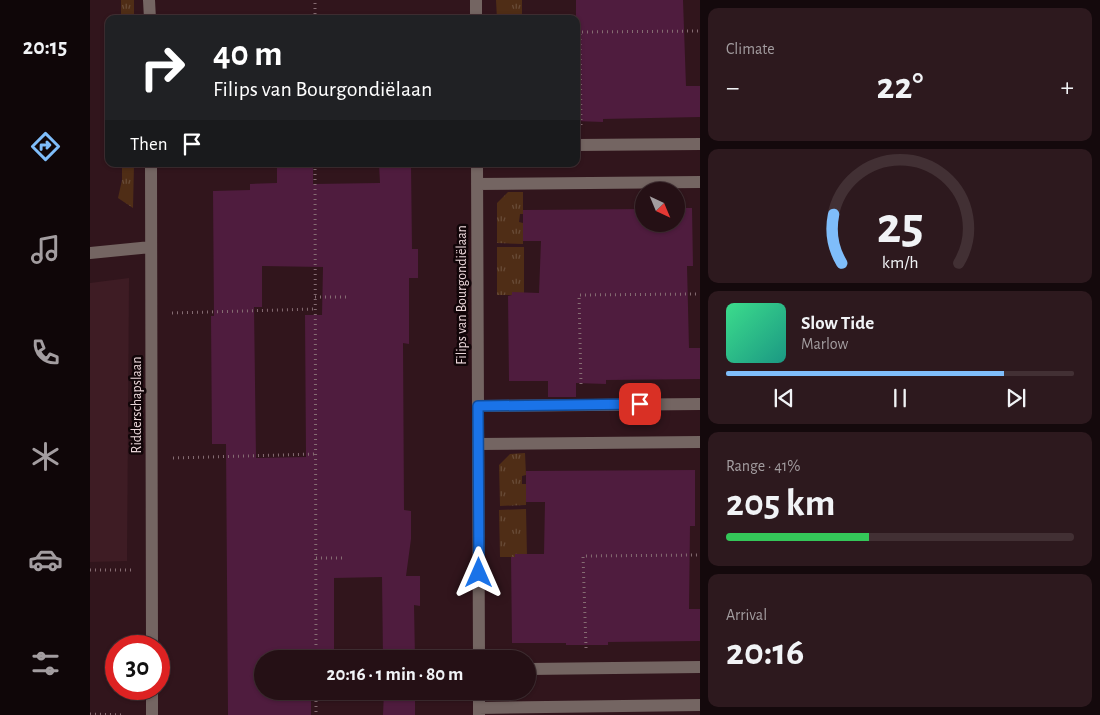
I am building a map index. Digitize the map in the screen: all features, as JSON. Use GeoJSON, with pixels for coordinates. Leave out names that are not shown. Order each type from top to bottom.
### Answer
{"type":"FeatureCollection","features":[{"type":"Feature","properties":{"kind":"street"},"geometry":{"type":"LineString","coordinates":[[149,0],[150,15]]}},
{"type":"Feature","properties":{"kind":"street"},"geometry":{"type":"LineString","coordinates":[[476,0],[476,15]]}},
{"type":"Feature","properties":{"kind":"street"},"geometry":{"type":"LineString","coordinates":[[580,145],[700,144]]}},
{"type":"Feature","properties":{"kind":"street","name":"Ridderschapslaan"},"geometry":{"type":"LineString","coordinates":[[151,167],[152,635]]}},
{"type":"Feature","properties":{"kind":"street","name":"Filips van Bourgondiëlaan"},"geometry":{"type":"LineString","coordinates":[[477,167],[479,650]]}},
{"type":"Feature","properties":{"kind":"street"},"geometry":{"type":"LineString","coordinates":[[477,184],[700,182]]}},
{"type":"Feature","properties":{"kind":"street"},"geometry":{"type":"LineString","coordinates":[[90,253],[151,246]]}},
{"type":"Feature","properties":{"kind":"street"},"geometry":{"type":"LineString","coordinates":[[478,406],[700,404]]}},
{"type":"Feature","properties":{"kind":"street"},"geometry":{"type":"LineString","coordinates":[[478,444],[700,442]]}},
{"type":"Feature","properties":{"kind":"street"},"geometry":{"type":"LineString","coordinates":[[536,669],[700,667]]}},
{"type":"Feature","properties":{"kind":"street"},"geometry":{"type":"LineString","coordinates":[[152,700],[152,715]]}},
{"type":"Feature","properties":{"kind":"street"},"geometry":{"type":"LineString","coordinates":[[479,711],[700,706]]}},
{"type":"Feature","properties":{"kind":"path"},"geometry":{"type":"LineString","coordinates":[[315,0],[315,15]]}},
{"type":"Feature","properties":{"kind":"path"},"geometry":{"type":"LineString","coordinates":[[580,32],[700,31]]}},
{"type":"Feature","properties":{"kind":"path"},"geometry":{"type":"LineString","coordinates":[[315,167],[316,650]]}},
{"type":"Feature","properties":{"kind":"path"},"geometry":{"type":"LineString","coordinates":[[581,405],[579,295],[700,294]]}},
{"type":"Feature","properties":{"kind":"path"},"geometry":{"type":"LineString","coordinates":[[315,297],[350,297]]}},
{"type":"Feature","properties":{"kind":"path"},"geometry":{"type":"LineString","coordinates":[[152,313],[315,309]]}},
{"type":"Feature","properties":{"kind":"path"},"geometry":{"type":"LineString","coordinates":[[152,458],[316,454]]}},
{"type":"Feature","properties":{"kind":"path"},"geometry":{"type":"LineString","coordinates":[[586,668],[582,556],[700,555]]}},
{"type":"Feature","properties":{"kind":"path"},"geometry":{"type":"LineString","coordinates":[[316,558],[343,558]]}},
{"type":"Feature","properties":{"kind":"path"},"geometry":{"type":"LineString","coordinates":[[90,570],[152,570]]}},
{"type":"Feature","properties":{"kind":"path"},"geometry":{"type":"LineString","coordinates":[[316,700],[316,715]]}},
{"type":"Feature","properties":{"kind":"path"},"geometry":{"type":"LineString","coordinates":[[90,714],[125,715]]}},
{"type":"Feature","properties":{"kind":"shaded area"},"geometry":{"type":"Polygon","coordinates":[[[129,278],[127,561],[90,562],[90,283],[129,278]]]}},
{"type":"Feature","properties":{"kind":"green space"},"geometry":{"type":"Polygon","coordinates":[[[121,0],[134,0],[134,15],[121,15],[121,0]]]}},
{"type":"Feature","properties":{"kind":"green space"},"geometry":{"type":"Polygon","coordinates":[[[496,0],[522,0],[522,15],[497,15],[496,0]]]}},
{"type":"Feature","properties":{"kind":"green space"},"geometry":{"type":"Polygon","coordinates":[[[122,167],[134,167],[133,208],[118,198],[122,180],[122,167]]]}},
{"type":"Feature","properties":{"kind":"green space"},"geometry":{"type":"Polygon","coordinates":[[[508,192],[523,192],[523,214],[520,214],[519,222],[523,223],[523,244],[497,243],[497,203],[508,192]]]}},
{"type":"Feature","properties":{"kind":"green space"},"geometry":{"type":"Polygon","coordinates":[[[497,247],[524,247],[524,295],[497,295],[497,247]]]}},
{"type":"Feature","properties":{"kind":"green space"},"geometry":{"type":"Polygon","coordinates":[[[525,453],[526,475],[522,476],[522,484],[526,484],[526,505],[500,506],[499,465],[510,454],[525,453]]]}},
{"type":"Feature","properties":{"kind":"green space"},"geometry":{"type":"Polygon","coordinates":[[[526,509],[527,557],[523,554],[515,554],[515,557],[500,557],[499,510],[526,509]]]}},
{"type":"Feature","properties":{"kind":"building"},"geometry":{"type":"Polygon","coordinates":[[[576,0],[683,0],[686,86],[700,86],[700,117],[603,119],[603,122],[580,121],[580,15],[576,15],[576,0]]]}},
{"type":"Feature","properties":{"kind":"building"},"geometry":{"type":"Polygon","coordinates":[[[277,167],[313,167],[313,184],[380,183],[379,167],[411,167],[412,249],[418,249],[418,278],[409,278],[409,344],[403,343],[404,510],[411,511],[411,539],[406,576],[420,576],[420,606],[414,605],[415,650],[383,650],[382,577],[334,578],[334,650],[254,650],[254,700],[311,700],[311,715],[228,715],[226,444],[212,444],[211,316],[214,316],[213,191],[250,190],[250,184],[277,183],[277,167]],[[262,266],[262,307],[254,307],[256,458],[306,457],[305,315],[322,315],[323,267],[262,266]]]}},
{"type":"Feature","properties":{"kind":"building"},"geometry":{"type":"Polygon","coordinates":[[[685,208],[692,208],[693,266],[687,266],[689,348],[700,348],[700,379],[606,380],[606,384],[576,383],[576,397],[548,397],[548,381],[509,381],[508,296],[512,295],[512,292],[539,293],[541,241],[523,241],[523,210],[635,209],[635,232],[685,232],[685,208]]]}},
{"type":"Feature","properties":{"kind":"building"},"geometry":{"type":"Polygon","coordinates":[[[695,470],[695,526],[690,526],[689,609],[700,609],[700,641],[608,642],[608,645],[512,643],[511,557],[515,557],[515,554],[544,554],[545,502],[526,502],[526,471],[695,470]]]}},
{"type":"Feature","properties":{"kind":"building"},"geometry":{"type":"Polygon","coordinates":[[[384,700],[415,700],[415,715],[383,715],[384,700]]]}},
{"type":"Feature","properties":{"kind":"route"},"geometry":{"type":"LineString","coordinates":[[479,573],[478,406],[640,404]]}}]}
